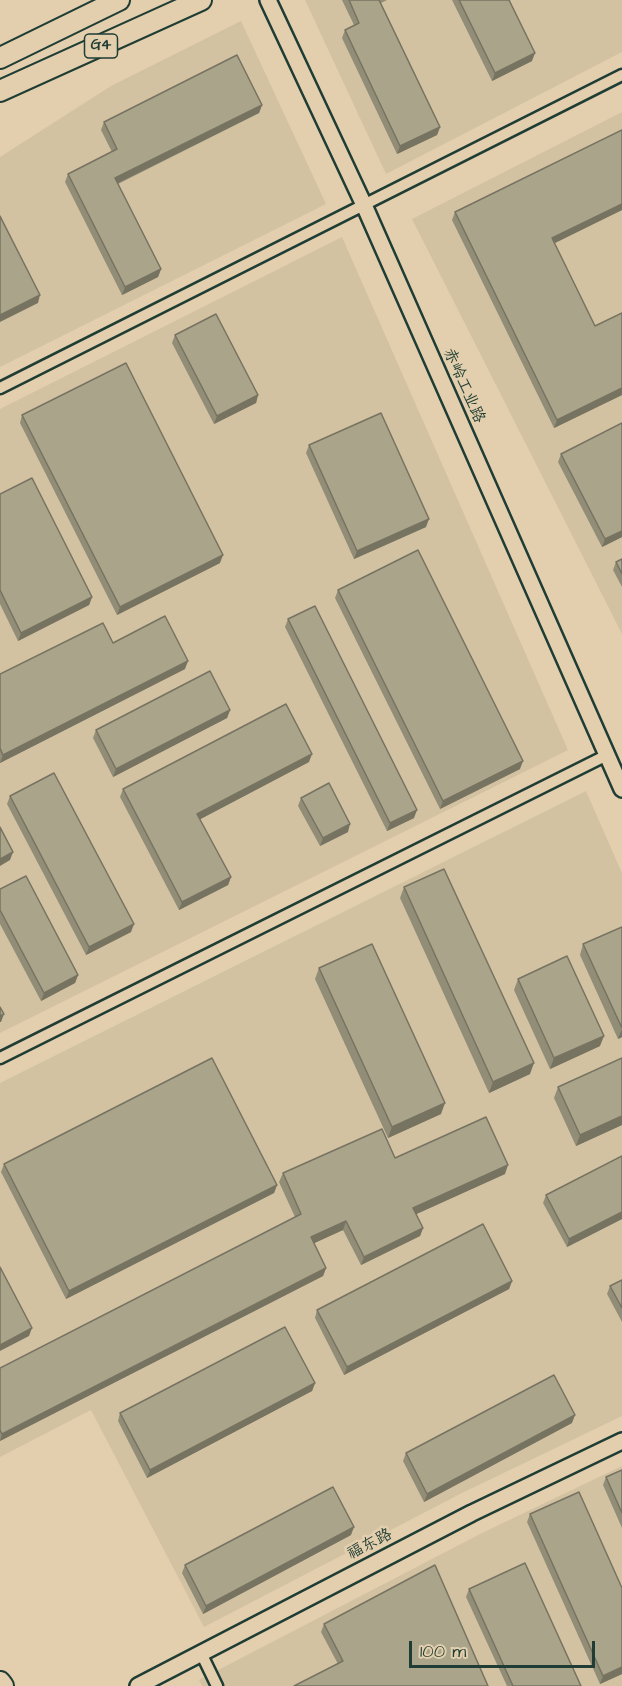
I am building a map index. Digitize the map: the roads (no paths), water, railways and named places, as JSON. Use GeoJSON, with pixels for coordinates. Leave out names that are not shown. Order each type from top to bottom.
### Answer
{"type":"FeatureCollection","features":[{"type":"Feature","properties":{"kind":"highway","name":"G4"},"geometry":{"type":"LineString","coordinates":[[0,58],[119,0]]}},
{"type":"Feature","properties":{"kind":"highway","name":"G4"},"geometry":{"type":"LineString","coordinates":[[0,91],[201,0]]}},
{"type":"Feature","properties":{"kind":"highway"},"geometry":{"type":"LineString","coordinates":[[0,1682],[3,1686]]}},
{"type":"Feature","properties":{"kind":"street","name":"赤岭工业路"},"geometry":{"type":"LineString","coordinates":[[268,0],[364,205],[622,789]]}},
{"type":"Feature","properties":{"kind":"street"},"geometry":{"type":"LineString","coordinates":[[0,388],[622,75]]}},
{"type":"Feature","properties":{"kind":"street"},"geometry":{"type":"LineString","coordinates":[[0,1058],[607,755]]}},
{"type":"Feature","properties":{"kind":"street","name":"福东路"},"geometry":{"type":"LineString","coordinates":[[138,1686],[472,1513],[622,1441]]}},
{"type":"Feature","properties":{"kind":"street"},"geometry":{"type":"LineString","coordinates":[[201,1653],[217,1686]]}}]}
